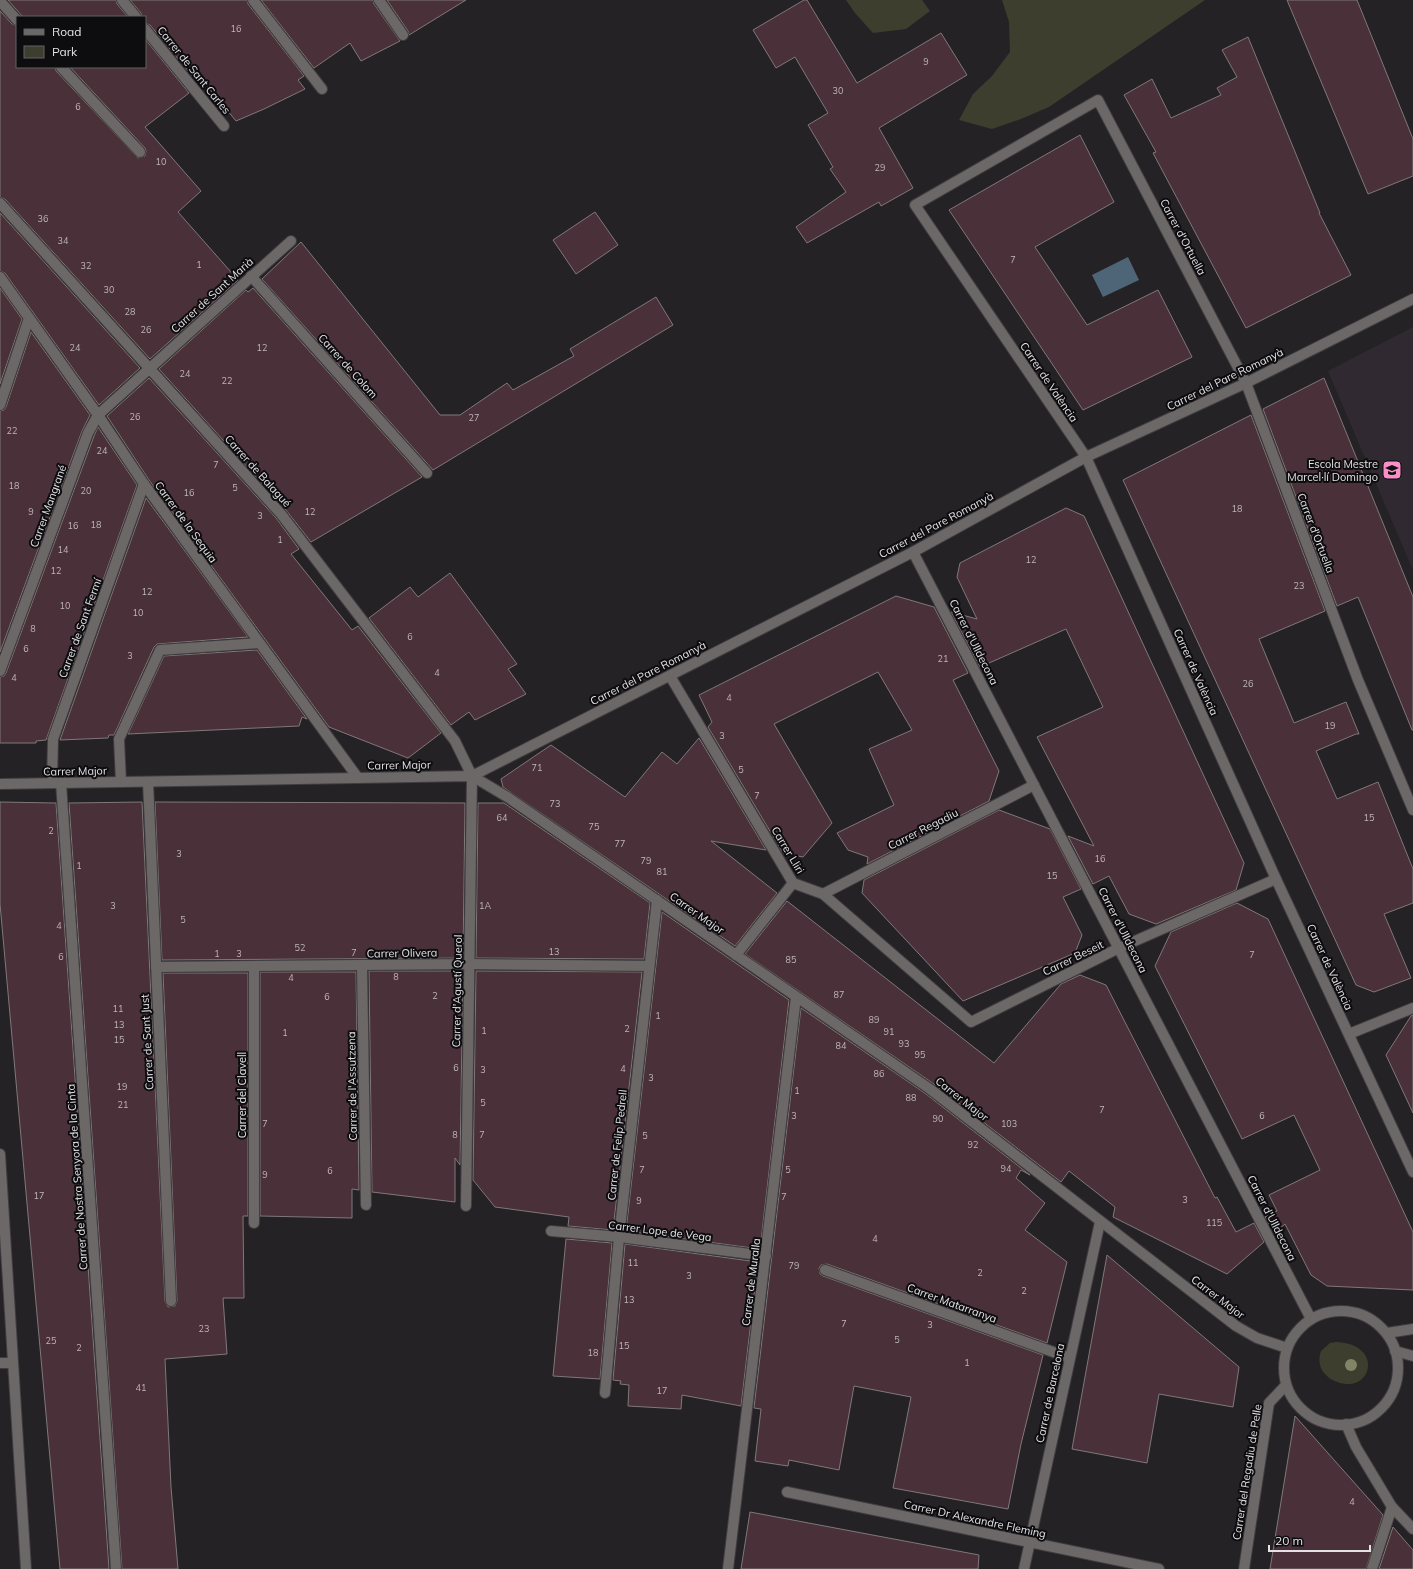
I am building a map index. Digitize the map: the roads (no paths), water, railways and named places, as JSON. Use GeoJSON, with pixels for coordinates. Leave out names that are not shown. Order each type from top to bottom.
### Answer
{"type":"FeatureCollection","features":[{"type":"Feature","properties":{"kind":"street"},"geometry":{"type":"LineString","coordinates":[[122,0],[135,16]]}},
{"type":"Feature","properties":{"kind":"street"},"geometry":{"type":"LineString","coordinates":[[253,0],[322,89]]}},
{"type":"Feature","properties":{"kind":"street"},"geometry":{"type":"LineString","coordinates":[[379,0],[403,35]]}},
{"type":"Feature","properties":{"kind":"street"},"geometry":{"type":"LineString","coordinates":[[0,1],[16,19]]}},
{"type":"Feature","properties":{"kind":"street","name":"Carrer de Sant Carles"},"geometry":{"type":"LineString","coordinates":[[146,29],[224,126]]}},
{"type":"Feature","properties":{"kind":"street"},"geometry":{"type":"LineString","coordinates":[[62,68],[140,152]]}},
{"type":"Feature","properties":{"kind":"street","name":"Carrer de València"},"geometry":{"type":"LineString","coordinates":[[1098,100],[915,206],[1086,457],[1276,879],[1413,1172]]}},
{"type":"Feature","properties":{"kind":"street","name":"Carrer d'Ortuella"},"geometry":{"type":"LineString","coordinates":[[1098,100],[1246,383],[1358,680],[1413,810]]}},
{"type":"Feature","properties":{"kind":"street","name":"Carrer de Balagué"},"geometry":{"type":"LineString","coordinates":[[0,203],[281,514],[455,741],[472,776]]}},
{"type":"Feature","properties":{"kind":"street","name":"Carrer de Sant Marià"},"geometry":{"type":"LineString","coordinates":[[149,368],[291,241]]}},
{"type":"Feature","properties":{"kind":"street","name":"Carrer de la Sequia"},"geometry":{"type":"LineString","coordinates":[[0,276],[98,415],[144,484],[358,778]]}},
{"type":"Feature","properties":{"kind":"street","name":"Carrer de Colom"},"geometry":{"type":"LineString","coordinates":[[251,276],[427,473]]}},
{"type":"Feature","properties":{"kind":"street","name":"Carrer del Pare Romanyà"},"geometry":{"type":"LineString","coordinates":[[472,776],[913,552],[1086,457],[1246,383],[1413,299]]}},
{"type":"Feature","properties":{"kind":"street"},"geometry":{"type":"LineString","coordinates":[[0,405],[29,318]]}},
{"type":"Feature","properties":{"kind":"street","name":"Carrer Mangrané"},"geometry":{"type":"LineString","coordinates":[[0,671],[88,433],[98,415],[149,368]]}},
{"type":"Feature","properties":{"kind":"street","name":"Carrer de Sant Fermí"},"geometry":{"type":"LineString","coordinates":[[56,783],[53,739],[144,484]]}},
{"type":"Feature","properties":{"kind":"street","name":"Carrer d'Ulldecona"},"geometry":{"type":"LineString","coordinates":[[913,552],[1310,1319]]}},
{"type":"Feature","properties":{"kind":"street"},"geometry":{"type":"LineString","coordinates":[[121,782],[119,739],[160,650],[259,643]]}},
{"type":"Feature","properties":{"kind":"street","name":"Carrer Lliri"},"geometry":{"type":"LineString","coordinates":[[670,676],[793,883],[823,894],[971,1022]]}},
{"type":"Feature","properties":{"kind":"street","name":"Carrer Major"},"geometry":{"type":"LineString","coordinates":[[0,784],[472,776],[509,798],[930,1089],[1236,1326],[1257,1338],[1287,1348]]}},
{"type":"Feature","properties":{"kind":"street","name":"Carrer d'Agustí Querol"},"geometry":{"type":"LineString","coordinates":[[466,1206],[472,776]]}},
{"type":"Feature","properties":{"kind":"street","name":"Carrer de Sant Just"},"geometry":{"type":"LineString","coordinates":[[148,782],[172,1301]]}},
{"type":"Feature","properties":{"kind":"street","name":"Carrer de Nostra Senyora de la Cinta"},"geometry":{"type":"LineString","coordinates":[[56,783],[116,1569]]}},
{"type":"Feature","properties":{"kind":"street","name":"Carrer Regadiu"},"geometry":{"type":"LineString","coordinates":[[823,894],[1034,785]]}},
{"type":"Feature","properties":{"kind":"street","name":"Carrer Beseit"},"geometry":{"type":"LineString","coordinates":[[971,1022],[1119,948],[1276,879]]}},
{"type":"Feature","properties":{"kind":"street"},"geometry":{"type":"LineString","coordinates":[[736,955],[793,883]]}},
{"type":"Feature","properties":{"kind":"street","name":"Carrer de Felip Pedrell"},"geometry":{"type":"LineString","coordinates":[[605,1393],[618,1237],[657,900]]}},
{"type":"Feature","properties":{"kind":"street","name":"Carrer Olivera"},"geometry":{"type":"LineString","coordinates":[[156,967],[469,964],[649,966]]}},
{"type":"Feature","properties":{"kind":"street","name":"Carrer de l'Assutzena"},"geometry":{"type":"LineString","coordinates":[[362,966],[366,1205]]}},
{"type":"Feature","properties":{"kind":"street","name":"Carrer del Clavell"},"geometry":{"type":"LineString","coordinates":[[254,967],[254,1223]]}},
{"type":"Feature","properties":{"kind":"street","name":"Carrer de Muralla"},"geometry":{"type":"LineString","coordinates":[[728,1569],[796,997]]}},
{"type":"Feature","properties":{"kind":"street"},"geometry":{"type":"LineString","coordinates":[[1348,1034],[1413,1008]]}},
{"type":"Feature","properties":{"kind":"street"},"geometry":{"type":"LineString","coordinates":[[0,1154],[26,1569]]}},
{"type":"Feature","properties":{"kind":"street","name":"Carrer de Barcelona"},"geometry":{"type":"LineString","coordinates":[[1024,1569],[1100,1222]]}},
{"type":"Feature","properties":{"kind":"street","name":"Carrer Lope de Vega"},"geometry":{"type":"LineString","coordinates":[[551,1231],[618,1237],[766,1256]]}},
{"type":"Feature","properties":{"kind":"street","name":"Carrer Matarranya"},"geometry":{"type":"LineString","coordinates":[[825,1270],[1070,1358]]}},
{"type":"Feature","properties":{"kind":"street"},"geometry":{"type":"LineString","coordinates":[[1330,1311],[1351,1311],[1371,1319],[1386,1333],[1396,1351],[1398,1371],[1393,1390],[1382,1407],[1366,1419],[1346,1424],[1326,1423],[1309,1415],[1295,1402],[1286,1385],[1283,1366],[1287,1348],[1296,1331],[1310,1319],[1330,1311]]}},
{"type":"Feature","properties":{"kind":"street"},"geometry":{"type":"LineString","coordinates":[[1386,1333],[1413,1330]]}},
{"type":"Feature","properties":{"kind":"street"},"geometry":{"type":"LineString","coordinates":[[1396,1351],[1413,1356]]}},
{"type":"Feature","properties":{"kind":"street"},"geometry":{"type":"LineString","coordinates":[[0,1363],[13,1363]]}},
{"type":"Feature","properties":{"kind":"street","name":"Carrer del Regadiu de Pelle"},"geometry":{"type":"LineString","coordinates":[[1244,1569],[1269,1403],[1286,1385]]}},
{"type":"Feature","properties":{"kind":"street"},"geometry":{"type":"LineString","coordinates":[[1346,1424],[1356,1447],[1392,1507],[1413,1528]]}},
{"type":"Feature","properties":{"kind":"street","name":"Carrer Dr Alexandre Fleming"},"geometry":{"type":"LineString","coordinates":[[787,1492],[1159,1569]]}},
{"type":"Feature","properties":{"kind":"street"},"geometry":{"type":"LineString","coordinates":[[1372,1569],[1392,1507]]}},
{"type":"Feature","properties":{"kind":"water"},"geometry":{"type":"Polygon","coordinates":[[[1128,257],[1139,280],[1103,297],[1092,275],[1128,257]]]}},
{"type":"Feature","properties":{"kind":"place","name":"Escola Mestre Marcel·lí Domingo"},"geometry":{"type":"Point","coordinates":[1392,470]}}]}
